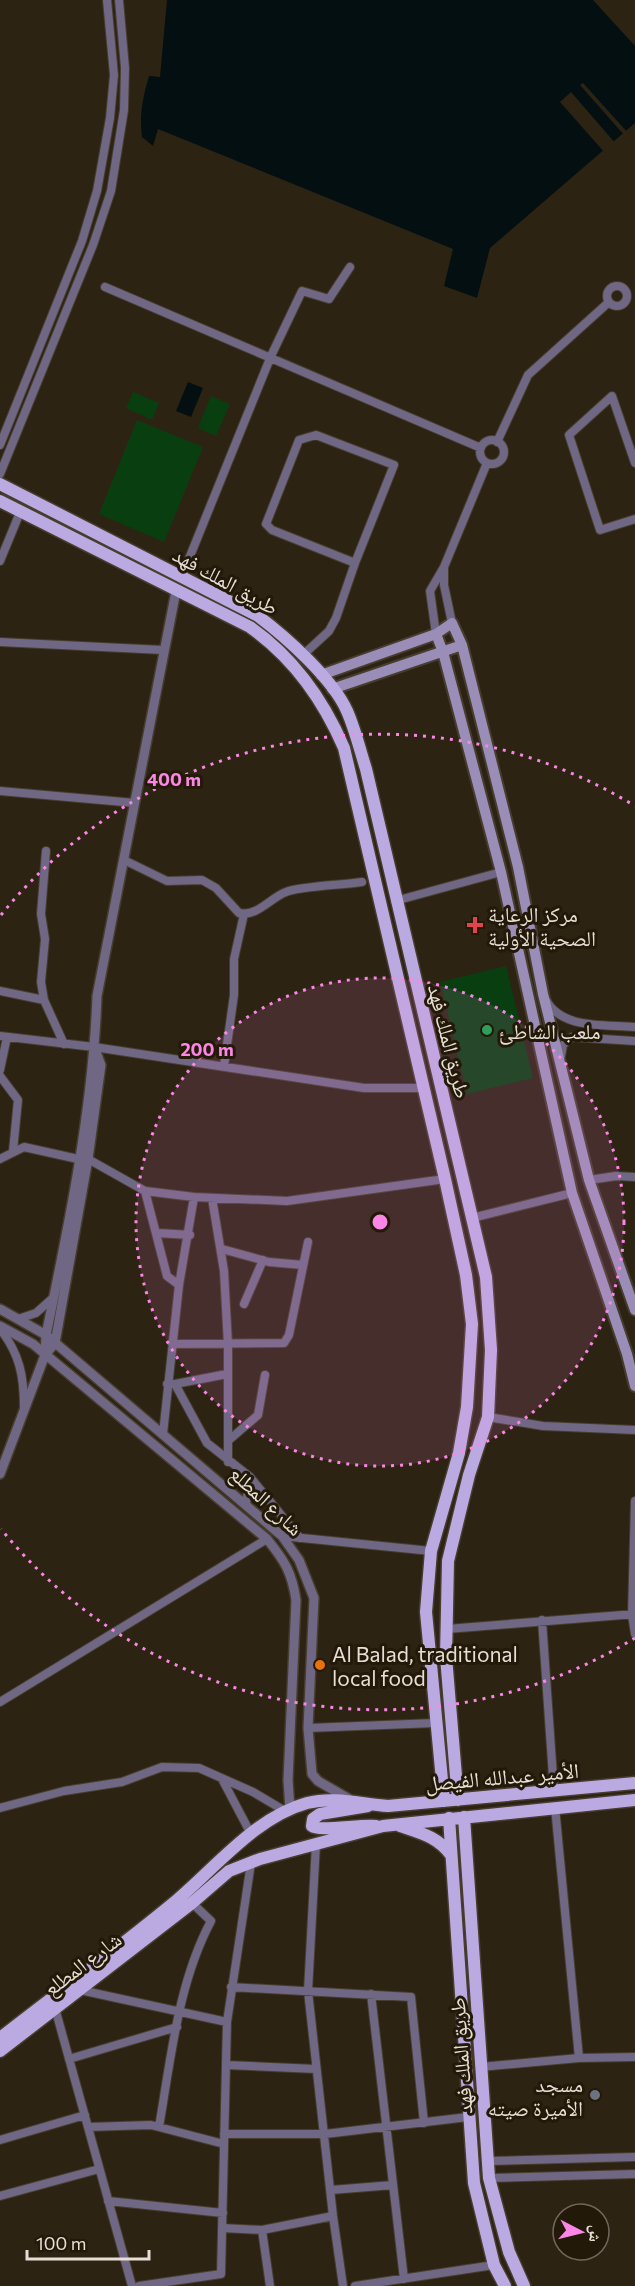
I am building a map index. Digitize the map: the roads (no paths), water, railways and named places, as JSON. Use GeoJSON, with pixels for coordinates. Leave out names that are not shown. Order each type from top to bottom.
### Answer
{"type":"FeatureCollection","features":[{"type":"Feature","properties":{"kind":"main road","name":"طريق الملك فهد"},"geometry":{"type":"LineString","coordinates":[[0,484],[258,616],[282,634],[303,655],[347,709],[366,769],[395,901],[486,1277],[491,1350],[488,1417],[469,1475],[448,1561],[446,1657],[458,1800]]}},
{"type":"Feature","properties":{"kind":"main road","name":"طريق الملك فهد"},"geometry":{"type":"LineString","coordinates":[[0,501],[250,627],[273,644],[298,670],[330,716],[344,748],[425,1088],[466,1275],[472,1324],[467,1407],[459,1453],[431,1551],[426,1612],[444,1801]]}},
{"type":"Feature","properties":{"kind":"main road"},"geometry":{"type":"LineString","coordinates":[[321,675],[436,634],[452,623],[462,645],[518,867],[543,994],[589,1180],[635,1310]]}},
{"type":"Feature","properties":{"kind":"main road"},"geometry":{"type":"LineString","coordinates":[[436,634],[443,652],[501,872],[572,1193],[627,1354],[635,1386]]}},
{"type":"Feature","properties":{"kind":"main road"},"geometry":{"type":"LineString","coordinates":[[332,689],[462,645]]}},
{"type":"Feature","properties":{"kind":"main road"},"geometry":{"type":"LineString","coordinates":[[409,1021],[424,1017]]}},
{"type":"Feature","properties":{"kind":"main road"},"geometry":{"type":"LineString","coordinates":[[441,1772],[448,1775],[455,1769]]}},
{"type":"Feature","properties":{"kind":"main road","name":"الأمير عبدالله الفيصل"},"geometry":{"type":"LineString","coordinates":[[373,1805],[458,1800],[635,1784]]}},
{"type":"Feature","properties":{"kind":"main road","name":"شارع المطلع"},"geometry":{"type":"LineString","coordinates":[[0,2038],[176,1901],[251,1834],[287,1811],[324,1800],[349,1799],[373,1805]]}},
{"type":"Feature","properties":{"kind":"main road","name":"الأمير عبدالله الفيصل"},"geometry":{"type":"LineString","coordinates":[[386,1826],[635,1800]]}},
{"type":"Feature","properties":{"kind":"main road"},"geometry":{"type":"LineString","coordinates":[[373,1805],[320,1814],[313,1819],[312,1826],[321,1829],[360,1824],[386,1826],[434,1839],[443,1844],[452,1856]]}},
{"type":"Feature","properties":{"kind":"main road","name":"طريق الملك فهد"},"geometry":{"type":"LineString","coordinates":[[464,1817],[489,2178],[509,2252],[524,2286]]}},
{"type":"Feature","properties":{"kind":"main road","name":"طريق الملك فهد"},"geometry":{"type":"LineString","coordinates":[[449,1818],[474,2183],[494,2265],[505,2286]]}},
{"type":"Feature","properties":{"kind":"main road","name":"شارع المطلع"},"geometry":{"type":"LineString","coordinates":[[0,2051],[192,1903],[229,1871],[316,1844],[386,1826]]}},
{"type":"Feature","properties":{"kind":"main road"},"geometry":{"type":"LineString","coordinates":[[450,1834],[457,1831],[464,1836]]}},
{"type":"Feature","properties":{"kind":"street"},"geometry":{"type":"LineString","coordinates":[[0,445],[82,241],[97,191],[110,118],[114,75],[107,0]]}},
{"type":"Feature","properties":{"kind":"street"},"geometry":{"type":"LineString","coordinates":[[0,474],[93,245],[111,191],[124,110],[125,68],[119,0]]}},
{"type":"Feature","properties":{"kind":"street"},"geometry":{"type":"LineString","coordinates":[[82,241],[93,245]]}},
{"type":"Feature","properties":{"kind":"street"},"geometry":{"type":"LineString","coordinates":[[182,576],[271,356],[302,291],[329,299],[350,267]]}},
{"type":"Feature","properties":{"kind":"street"},"geometry":{"type":"LineString","coordinates":[[105,287],[271,356],[481,448]]}},
{"type":"Feature","properties":{"kind":"street"},"geometry":{"type":"LineString","coordinates":[[497,441],[528,375],[609,302]]}},
{"type":"Feature","properties":{"kind":"street"},"geometry":{"type":"LineString","coordinates":[[635,463],[612,396],[569,435],[600,530],[635,519]]}},
{"type":"Feature","properties":{"kind":"street"},"geometry":{"type":"LineString","coordinates":[[303,655],[329,631],[336,618],[394,465],[316,435],[304,437],[300,440],[266,524],[272,530],[355,563]]}},
{"type":"Feature","properties":{"kind":"street"},"geometry":{"type":"LineString","coordinates":[[497,441],[504,450],[503,457],[495,464],[487,463],[482,458],[481,448],[486,442],[497,441]]}},
{"type":"Feature","properties":{"kind":"street"},"geometry":{"type":"LineString","coordinates":[[436,634],[430,591],[444,567],[487,463]]}},
{"type":"Feature","properties":{"kind":"street"},"geometry":{"type":"LineString","coordinates":[[0,561],[21,510]]}},
{"type":"Feature","properties":{"kind":"street"},"geometry":{"type":"LineString","coordinates":[[444,567],[444,585],[452,623]]}},
{"type":"Feature","properties":{"kind":"street"},"geometry":{"type":"LineString","coordinates":[[45,1355],[55,1343],[83,1159],[97,996],[176,591]]}},
{"type":"Feature","properties":{"kind":"street"},"geometry":{"type":"LineString","coordinates":[[0,642],[163,650]]}},
{"type":"Feature","properties":{"kind":"street"},"geometry":{"type":"LineString","coordinates":[[0,791],[135,803]]}},
{"type":"Feature","properties":{"kind":"street"},"geometry":{"type":"LineString","coordinates":[[46,851],[41,914],[45,939],[41,982],[44,1000],[64,1044]]}},
{"type":"Feature","properties":{"kind":"street"},"geometry":{"type":"LineString","coordinates":[[124,860],[167,881],[202,880],[216,888],[239,913],[244,914],[251,913],[285,892],[362,882]]}},
{"type":"Feature","properties":{"kind":"street"},"geometry":{"type":"LineString","coordinates":[[395,901],[501,872]]}},
{"type":"Feature","properties":{"kind":"street"},"geometry":{"type":"LineString","coordinates":[[224,1066],[234,996],[234,959],[244,914]]}},
{"type":"Feature","properties":{"kind":"street"},"geometry":{"type":"LineString","coordinates":[[0,991],[44,1000]]}},
{"type":"Feature","properties":{"kind":"street"},"geometry":{"type":"LineString","coordinates":[[543,994],[556,1012],[570,1021],[635,1027]]}},
{"type":"Feature","properties":{"kind":"street"},"geometry":{"type":"LineString","coordinates":[[0,1070],[3,1037],[94,1047],[364,1088],[425,1088]]}},
{"type":"Feature","properties":{"kind":"street"},"geometry":{"type":"LineString","coordinates":[[560,1064],[563,1045],[572,1037],[635,1041]]}},
{"type":"Feature","properties":{"kind":"street"},"geometry":{"type":"LineString","coordinates":[[0,1076],[18,1100],[13,1150]]}},
{"type":"Feature","properties":{"kind":"street"},"geometry":{"type":"LineString","coordinates":[[0,1159],[13,1150],[24,1147],[83,1159],[145,1191],[212,1198],[287,1201],[445,1179]]}},
{"type":"Feature","properties":{"kind":"street"},"geometry":{"type":"LineString","coordinates":[[0,1474],[45,1355],[46,1335],[83,1159]]}},
{"type":"Feature","properties":{"kind":"street"},"geometry":{"type":"LineString","coordinates":[[589,1180],[616,1176],[635,1177]]}},
{"type":"Feature","properties":{"kind":"street"},"geometry":{"type":"LineString","coordinates":[[145,1191],[158,1233],[167,1276],[179,1285]]}},
{"type":"Feature","properties":{"kind":"street"},"geometry":{"type":"LineString","coordinates":[[472,1218],[572,1193]]}},
{"type":"Feature","properties":{"kind":"street"},"geometry":{"type":"LineString","coordinates":[[163,1434],[171,1384],[172,1344],[179,1285],[190,1235],[194,1197]]}},
{"type":"Feature","properties":{"kind":"street"},"geometry":{"type":"LineString","coordinates":[[212,1198],[222,1249],[228,1345],[228,1462]]}},
{"type":"Feature","properties":{"kind":"street"},"geometry":{"type":"LineString","coordinates":[[158,1233],[190,1235]]}},
{"type":"Feature","properties":{"kind":"street"},"geometry":{"type":"LineString","coordinates":[[172,1344],[284,1343],[287,1340],[308,1242]]}},
{"type":"Feature","properties":{"kind":"street"},"geometry":{"type":"LineString","coordinates":[[222,1249],[263,1260],[303,1265]]}},
{"type":"Feature","properties":{"kind":"street"},"geometry":{"type":"LineString","coordinates":[[244,1304],[263,1260]]}},
{"type":"Feature","properties":{"kind":"street"},"geometry":{"type":"LineString","coordinates":[[18,1319],[36,1313],[54,1297]]}},
{"type":"Feature","properties":{"kind":"street","name":"شارع المطلع"},"geometry":{"type":"LineString","coordinates":[[0,1309],[46,1335],[282,1536],[299,1560],[314,1598],[308,1728],[312,1774],[318,1781],[349,1799]]}},
{"type":"Feature","properties":{"kind":"street"},"geometry":{"type":"LineString","coordinates":[[0,1328],[14,1346],[21,1365],[24,1409]]}},
{"type":"Feature","properties":{"kind":"street","name":"شارع المطلع"},"geometry":{"type":"LineString","coordinates":[[0,1328],[33,1344],[267,1539],[293,1577],[296,1600],[287,1811]]}},
{"type":"Feature","properties":{"kind":"street"},"geometry":{"type":"LineString","coordinates":[[171,1384],[227,1374]]}},
{"type":"Feature","properties":{"kind":"street"},"geometry":{"type":"LineString","coordinates":[[229,1440],[258,1415],[265,1375]]}},
{"type":"Feature","properties":{"kind":"street"},"geometry":{"type":"LineString","coordinates":[[171,1384],[207,1443],[228,1462],[250,1477],[300,1538]]}},
{"type":"Feature","properties":{"kind":"street"},"geometry":{"type":"LineString","coordinates":[[488,1417],[543,1425],[635,1430]]}},
{"type":"Feature","properties":{"kind":"street"},"geometry":{"type":"LineString","coordinates":[[246,1504],[250,1477]]}},
{"type":"Feature","properties":{"kind":"street"},"geometry":{"type":"LineString","coordinates":[[635,1501],[635,1634]]}},
{"type":"Feature","properties":{"kind":"street"},"geometry":{"type":"LineString","coordinates":[[282,1536],[431,1551]]}},
{"type":"Feature","properties":{"kind":"street"},"geometry":{"type":"LineString","coordinates":[[0,1702],[267,1539]]}},
{"type":"Feature","properties":{"kind":"street"},"geometry":{"type":"LineString","coordinates":[[447,1629],[634,1614]]}},
{"type":"Feature","properties":{"kind":"street"},"geometry":{"type":"LineString","coordinates":[[542,1620],[554,1791]]}},
{"type":"Feature","properties":{"kind":"street"},"geometry":{"type":"LineString","coordinates":[[308,1728],[435,1723]]}},
{"type":"Feature","properties":{"kind":"street"},"geometry":{"type":"LineString","coordinates":[[0,1808],[64,1791],[122,1782],[162,1767],[199,1768],[253,1792],[287,1811]]}},
{"type":"Feature","properties":{"kind":"street"},"geometry":{"type":"LineString","coordinates":[[222,1779],[251,1834]]}},
{"type":"Feature","properties":{"kind":"street"},"geometry":{"type":"LineString","coordinates":[[555,1807],[579,2058]]}},
{"type":"Feature","properties":{"kind":"street"},"geometry":{"type":"LineString","coordinates":[[316,1844],[308,1991],[343,2286]]}},
{"type":"Feature","properties":{"kind":"street"},"geometry":{"type":"LineString","coordinates":[[140,2286],[221,2274],[227,2022],[251,1863]]}},
{"type":"Feature","properties":{"kind":"street"},"geometry":{"type":"LineString","coordinates":[[159,2127],[177,2027],[196,1950],[212,1921],[192,1903]]}},
{"type":"Feature","properties":{"kind":"street"},"geometry":{"type":"LineString","coordinates":[[231,1987],[411,1997],[424,2123]]}},
{"type":"Feature","properties":{"kind":"street"},"geometry":{"type":"LineString","coordinates":[[80,1990],[227,2022]]}},
{"type":"Feature","properties":{"kind":"street"},"geometry":{"type":"LineString","coordinates":[[371,1994],[404,2279]]}},
{"type":"Feature","properties":{"kind":"street"},"geometry":{"type":"LineString","coordinates":[[55,2008],[132,2286]]}},
{"type":"Feature","properties":{"kind":"street"},"geometry":{"type":"LineString","coordinates":[[69,2059],[177,2027]]}},
{"type":"Feature","properties":{"kind":"street"},"geometry":{"type":"LineString","coordinates":[[480,2067],[579,2058],[635,2057]]}},
{"type":"Feature","properties":{"kind":"street"},"geometry":{"type":"LineString","coordinates":[[226,2065],[316,2068]]}},
{"type":"Feature","properties":{"kind":"street"},"geometry":{"type":"LineString","coordinates":[[0,2140],[84,2115]]}},
{"type":"Feature","properties":{"kind":"street"},"geometry":{"type":"LineString","coordinates":[[224,2134],[325,2134],[468,2117]]}},
{"type":"Feature","properties":{"kind":"street"},"geometry":{"type":"LineString","coordinates":[[88,2127],[159,2127],[224,2144]]}},
{"type":"Feature","properties":{"kind":"street"},"geometry":{"type":"LineString","coordinates":[[488,2161],[635,2157]]}},
{"type":"Feature","properties":{"kind":"street"},"geometry":{"type":"LineString","coordinates":[[0,2196],[99,2169]]}},
{"type":"Feature","properties":{"kind":"street"},"geometry":{"type":"LineString","coordinates":[[489,2178],[635,2174]]}},
{"type":"Feature","properties":{"kind":"street"},"geometry":{"type":"LineString","coordinates":[[331,2190],[393,2185]]}},
{"type":"Feature","properties":{"kind":"street"},"geometry":{"type":"LineString","coordinates":[[108,2201],[223,2214]]}},
{"type":"Feature","properties":{"kind":"street"},"geometry":{"type":"LineString","coordinates":[[222,2228],[262,2230],[333,2216]]}},
{"type":"Feature","properties":{"kind":"street"},"geometry":{"type":"LineString","coordinates":[[262,2230],[270,2286]]}},
{"type":"Feature","properties":{"kind":"street"},"geometry":{"type":"LineString","coordinates":[[355,2286],[494,2265]]}},
{"type":"Feature","properties":{"kind":"place","name":"مركز الرعاية الصحية الأولية"},"geometry":{"type":"Point","coordinates":[475,925]}},
{"type":"Feature","properties":{"kind":"place","name":"ملعب الشاطئ"},"geometry":{"type":"Point","coordinates":[487,1030]}},
{"type":"Feature","properties":{"kind":"place","name":"Al Balad, traditional local food"},"geometry":{"type":"Point","coordinates":[320,1665]}},
{"type":"Feature","properties":{"kind":"place","name":"مسجد الأميرة صيته"},"geometry":{"type":"Point","coordinates":[595,2095]}}]}
